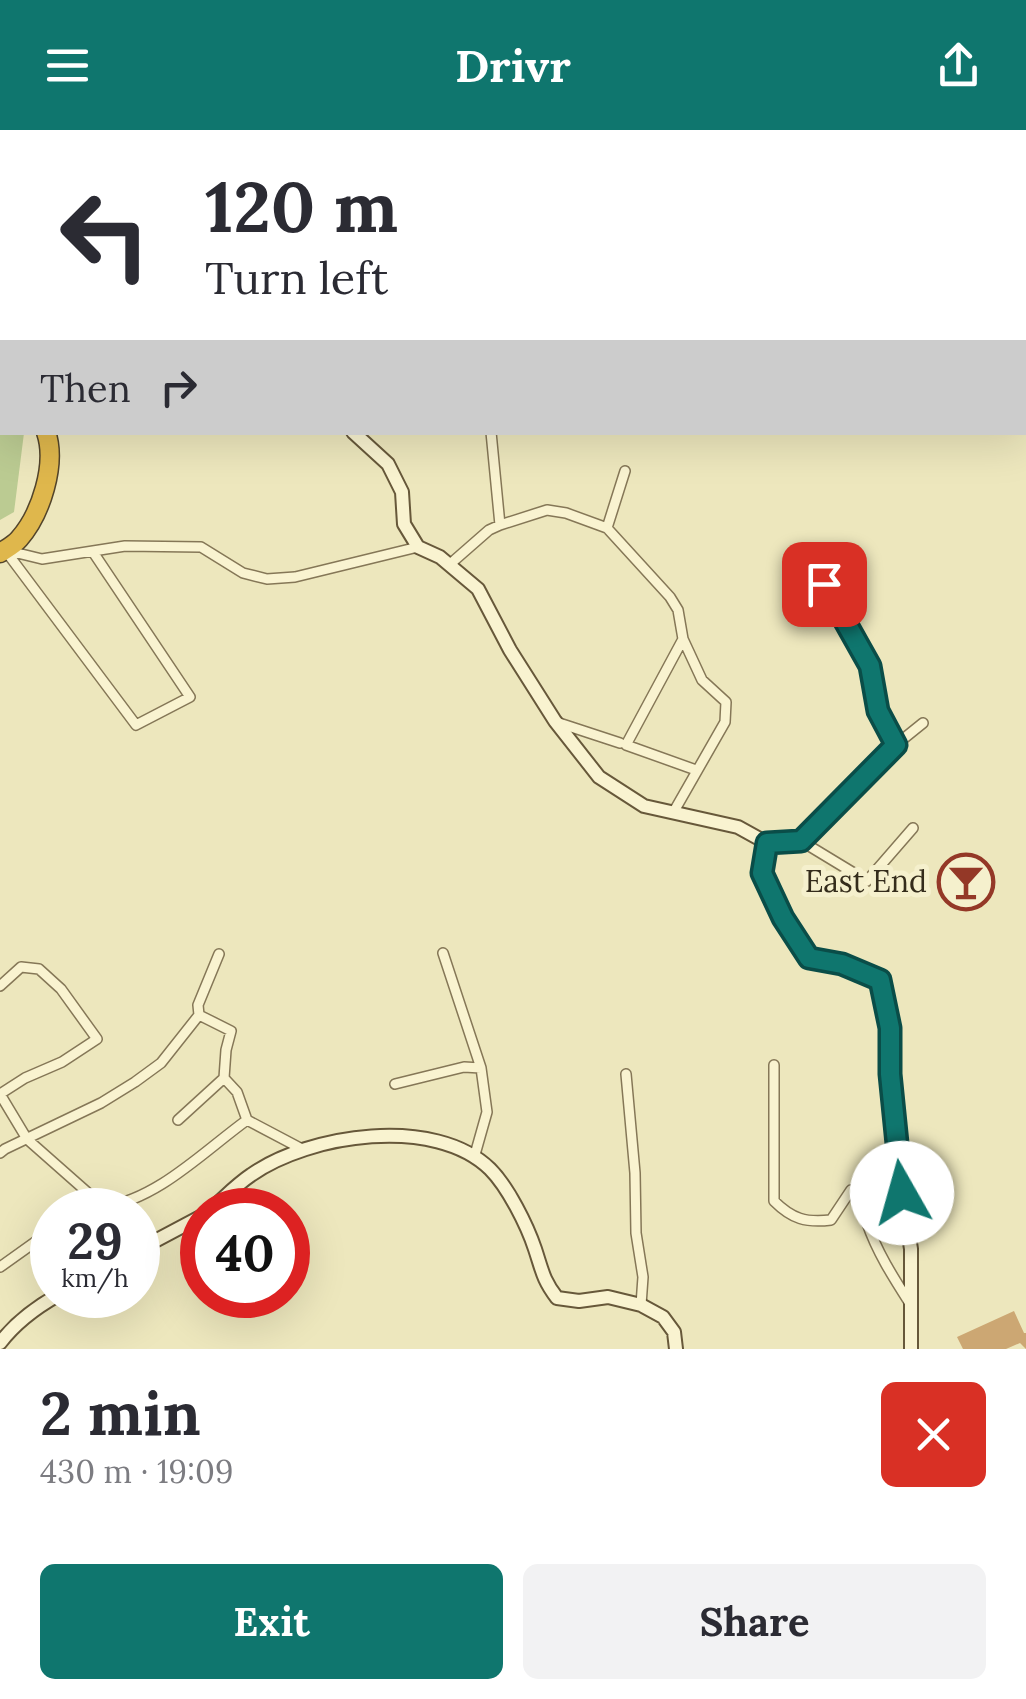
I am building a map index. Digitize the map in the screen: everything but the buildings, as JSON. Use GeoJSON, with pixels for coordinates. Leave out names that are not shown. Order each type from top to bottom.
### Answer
{"type":"FeatureCollection","features":[{"type":"Feature","properties":{"kind":"highway"},"geometry":{"type":"LineString","coordinates":[[3,552],[20,539],[41,504],[49,468],[47,435]]}},
{"type":"Feature","properties":{"kind":"street"},"geometry":{"type":"LineString","coordinates":[[356,435],[388,464],[402,492],[404,524],[418,547],[440,557],[478,589],[510,650],[555,721],[599,777],[644,806],[738,827],[767,843],[801,841],[867,882],[914,828]]}},
{"type":"Feature","properties":{"kind":"street"},"geometry":{"type":"LineString","coordinates":[[491,435],[500,524]]}},
{"type":"Feature","properties":{"kind":"street"},"geometry":{"type":"LineString","coordinates":[[607,528],[626,471]]}},
{"type":"Feature","properties":{"kind":"street"},"geometry":{"type":"LineString","coordinates":[[449,565],[489,530],[547,510],[607,528],[670,597],[702,680],[726,702],[724,722],[673,813]]}},
{"type":"Feature","properties":{"kind":"street"},"geometry":{"type":"LineString","coordinates":[[3,552],[42,559],[126,546],[201,547],[243,573],[266,579],[295,577],[418,547]]}},
{"type":"Feature","properties":{"kind":"street"},"geometry":{"type":"LineString","coordinates":[[3,552],[136,725],[190,697],[93,552]]}},
{"type":"Feature","properties":{"kind":"street"},"geometry":{"type":"LineString","coordinates":[[808,558],[870,666],[878,711],[896,745]]}},
{"type":"Feature","properties":{"kind":"street"},"geometry":{"type":"LineString","coordinates":[[683,639],[626,745],[696,770]]}},
{"type":"Feature","properties":{"kind":"street"},"geometry":{"type":"LineString","coordinates":[[555,721],[620,742]]}},
{"type":"Feature","properties":{"kind":"street"},"geometry":{"type":"LineString","coordinates":[[801,841],[923,722]]}},
{"type":"Feature","properties":{"kind":"street"},"geometry":{"type":"LineString","coordinates":[[767,843],[762,873],[783,918],[809,958],[842,964],[880,980],[890,1028],[898,1165],[911,1249],[911,1349]]}},
{"type":"Feature","properties":{"kind":"street"},"geometry":{"type":"LineString","coordinates":[[443,953],[480,1068],[487,1112],[474,1158]]}},
{"type":"Feature","properties":{"kind":"street"},"geometry":{"type":"LineString","coordinates":[[0,1154],[101,1103],[161,1062],[199,1014],[198,1005],[219,954]]}},
{"type":"Feature","properties":{"kind":"street"},"geometry":{"type":"LineString","coordinates":[[0,986],[21,967],[39,969],[61,989],[97,1039],[0,1094],[27,1139],[81,1188]]}},
{"type":"Feature","properties":{"kind":"street"},"geometry":{"type":"LineString","coordinates":[[178,1120],[224,1078],[232,1031],[199,1014]]}},
{"type":"Feature","properties":{"kind":"street"},"geometry":{"type":"LineString","coordinates":[[774,1066],[774,1201],[788,1215],[816,1222],[831,1220],[851,1190],[861,1192],[865,1218],[883,1261],[911,1304]]}},
{"type":"Feature","properties":{"kind":"street"},"geometry":{"type":"LineString","coordinates":[[395,1084],[464,1067],[480,1068]]}},
{"type":"Feature","properties":{"kind":"street"},"geometry":{"type":"LineString","coordinates":[[626,1074],[636,1173],[636,1233],[643,1276],[641,1306]]}},
{"type":"Feature","properties":{"kind":"street"},"geometry":{"type":"LineString","coordinates":[[224,1078],[237,1092],[248,1120],[302,1150]]}},
{"type":"Feature","properties":{"kind":"street"},"geometry":{"type":"LineString","coordinates":[[150,1188],[202,1158],[248,1120]]}},
{"type":"Feature","properties":{"kind":"street"},"geometry":{"type":"LineString","coordinates":[[236,1188],[252,1174],[302,1150],[342,1139],[408,1137],[456,1146],[490,1169],[514,1203],[534,1247],[544,1282],[557,1298],[580,1301],[608,1297],[641,1306],[663,1318],[674,1332],[676,1349]]}},
{"type":"Feature","properties":{"kind":"street"},"geometry":{"type":"LineString","coordinates":[[0,1267],[30,1246]]}},
{"type":"Feature","properties":{"kind":"street"},"geometry":{"type":"LineString","coordinates":[[3,1333],[30,1312]]}},
{"type":"Feature","properties":{"kind":"green space"},"geometry":{"type":"Polygon","coordinates":[[[0,435],[24,435],[14,512],[0,520],[0,435]]]}},
{"type":"Feature","properties":{"kind":"place","name":"East End"},"geometry":{"type":"Point","coordinates":[966,882]}},
{"type":"Feature","properties":{"kind":"route"},"geometry":{"type":"LineString","coordinates":[[824,584],[870,666],[878,711],[896,745],[801,841],[767,843],[762,873],[783,918],[809,958],[842,964],[880,980],[890,1028],[890,1074],[902,1193]]}}]}
